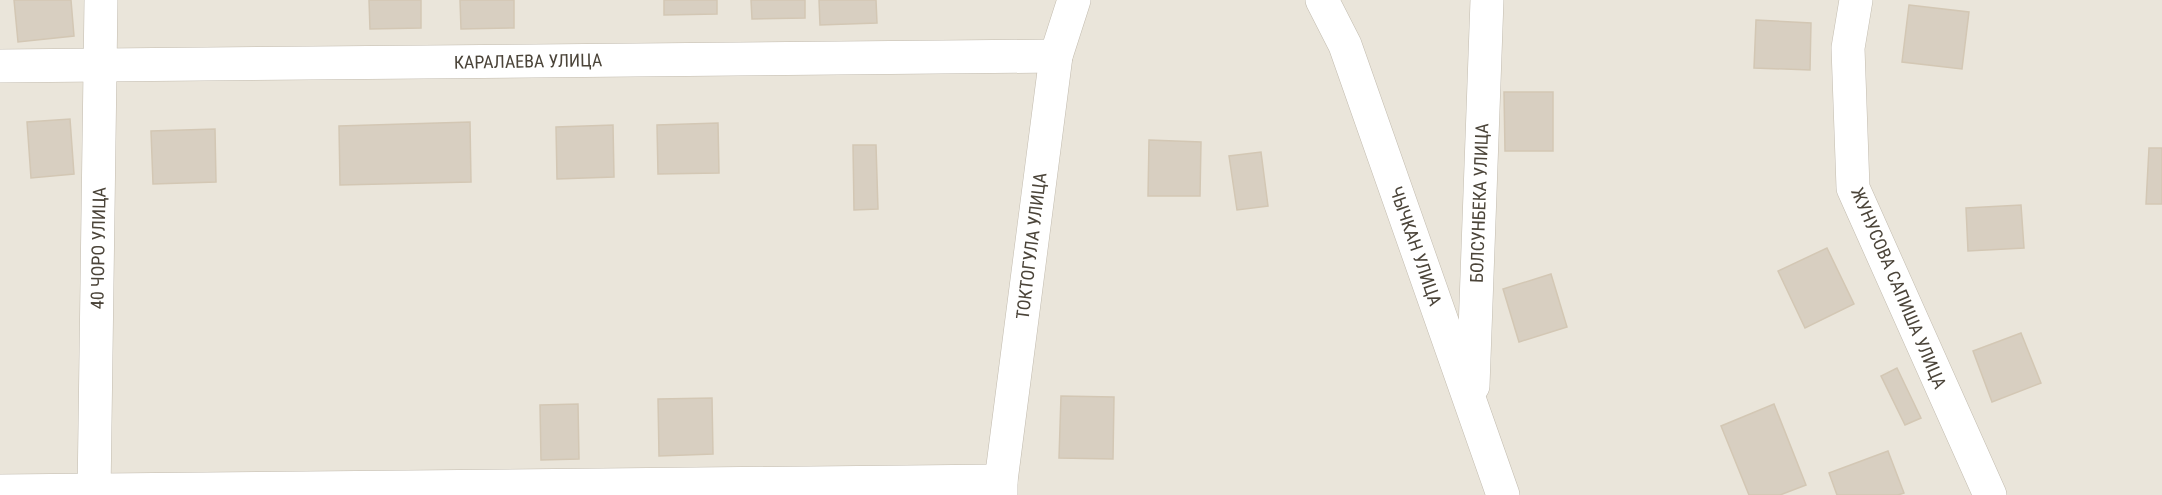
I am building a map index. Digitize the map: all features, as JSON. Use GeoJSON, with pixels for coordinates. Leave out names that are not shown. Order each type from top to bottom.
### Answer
{"type":"FeatureCollection","features":[{"type":"Feature","properties":{"kind":"street","name":"40 ЧОРО УЛИЦА"},"geometry":{"type":"LineString","coordinates":[[94,493],[101,0]]}},
{"type":"Feature","properties":{"kind":"street","name":"ТОКТОГУЛА УЛИЦА"},"geometry":{"type":"LineString","coordinates":[[1001,488],[1056,56],[1074,0]]}},
{"type":"Feature","properties":{"kind":"street","name":"ЧЫЧКАН УЛИЦА"},"geometry":{"type":"LineString","coordinates":[[1322,0],[1345,45],[1503,495]]}},
{"type":"Feature","properties":{"kind":"street","name":"БОЛСУНБЕКА УЛИЦА"},"geometry":{"type":"LineString","coordinates":[[1472,406],[1487,0]]}},
{"type":"Feature","properties":{"kind":"street","name":"ЖУНУСОВА САПИША УЛИЦА"},"geometry":{"type":"LineString","coordinates":[[1856,0],[1848,48],[1853,188],[1990,495]]}},
{"type":"Feature","properties":{"kind":"street","name":"КАРАЛАЕВА УЛИЦА"},"geometry":{"type":"LineString","coordinates":[[0,66],[1056,56]]}},
{"type":"Feature","properties":{"kind":"street"},"geometry":{"type":"LineString","coordinates":[[0,491],[94,493],[1001,488]]}},
{"type":"Feature","properties":{"kind":"shaded area"},"geometry":{"type":"Polygon","coordinates":[[[0,0],[2162,0],[2162,495],[0,495],[0,0]]]}},
{"type":"Feature","properties":{"kind":"building"},"geometry":{"type":"Polygon","coordinates":[[[14,0],[71,0],[74,36],[18,42],[14,0]]]}},
{"type":"Feature","properties":{"kind":"building"},"geometry":{"type":"Polygon","coordinates":[[[369,0],[421,0],[421,28],[370,29],[369,0]]]}},
{"type":"Feature","properties":{"kind":"building"},"geometry":{"type":"Polygon","coordinates":[[[460,0],[514,0],[514,28],[461,29],[460,0]]]}},
{"type":"Feature","properties":{"kind":"building"},"geometry":{"type":"Polygon","coordinates":[[[664,0],[717,0],[717,14],[664,15],[664,0]]]}},
{"type":"Feature","properties":{"kind":"building"},"geometry":{"type":"Polygon","coordinates":[[[751,0],[805,0],[805,18],[752,19],[751,0]]]}},
{"type":"Feature","properties":{"kind":"building"},"geometry":{"type":"Polygon","coordinates":[[[819,0],[876,0],[877,23],[820,25],[819,0]]]}},
{"type":"Feature","properties":{"kind":"building"},"geometry":{"type":"Polygon","coordinates":[[[1909,5],[1969,12],[1962,69],[1902,62],[1909,5]]]}},
{"type":"Feature","properties":{"kind":"building"},"geometry":{"type":"Polygon","coordinates":[[[1756,20],[1811,23],[1810,70],[1754,68],[1756,20]]]}},
{"type":"Feature","properties":{"kind":"building"},"geometry":{"type":"Polygon","coordinates":[[[1504,92],[1553,92],[1553,151],[1505,151],[1504,92]]]}},
{"type":"Feature","properties":{"kind":"building"},"geometry":{"type":"Polygon","coordinates":[[[70,119],[74,174],[31,178],[27,122],[70,119]]]}},
{"type":"Feature","properties":{"kind":"building"},"geometry":{"type":"Polygon","coordinates":[[[470,122],[471,182],[340,185],[339,126],[470,122]]]}},
{"type":"Feature","properties":{"kind":"building"},"geometry":{"type":"Polygon","coordinates":[[[718,123],[719,173],[658,174],[657,125],[718,123]]]}},
{"type":"Feature","properties":{"kind":"building"},"geometry":{"type":"Polygon","coordinates":[[[613,125],[614,177],[557,179],[556,127],[613,125]]]}},
{"type":"Feature","properties":{"kind":"building"},"geometry":{"type":"Polygon","coordinates":[[[215,129],[216,182],[153,184],[151,131],[215,129]]]}},
{"type":"Feature","properties":{"kind":"building"},"geometry":{"type":"Polygon","coordinates":[[[1149,140],[1201,142],[1200,196],[1148,196],[1149,140]]]}},
{"type":"Feature","properties":{"kind":"building"},"geometry":{"type":"Polygon","coordinates":[[[853,145],[876,145],[878,209],[854,210],[853,145]]]}},
{"type":"Feature","properties":{"kind":"building"},"geometry":{"type":"Polygon","coordinates":[[[2149,148],[2162,148],[2162,204],[2146,204],[2149,148]]]}},
{"type":"Feature","properties":{"kind":"building"},"geometry":{"type":"Polygon","coordinates":[[[1261,152],[1268,206],[1237,210],[1229,156],[1261,152]]]}},
{"type":"Feature","properties":{"kind":"building"},"geometry":{"type":"Polygon","coordinates":[[[2021,205],[2024,248],[1968,251],[1966,208],[2021,205]]]}},
{"type":"Feature","properties":{"kind":"building"},"geometry":{"type":"Polygon","coordinates":[[[1827,248],[1854,304],[1805,328],[1778,271],[1827,248]]]}},
{"type":"Feature","properties":{"kind":"building"},"geometry":{"type":"Polygon","coordinates":[[[1551,274],[1567,327],[1519,342],[1503,289],[1551,274]]]}},
{"type":"Feature","properties":{"kind":"building"},"geometry":{"type":"Polygon","coordinates":[[[2021,333],[2041,383],[1992,402],[1973,351],[2021,333]]]}},
{"type":"Feature","properties":{"kind":"building"},"geometry":{"type":"Polygon","coordinates":[[[1897,368],[1921,418],[1905,425],[1881,376],[1897,368]]]}},
{"type":"Feature","properties":{"kind":"building"},"geometry":{"type":"Polygon","coordinates":[[[1061,396],[1114,397],[1113,459],[1059,458],[1061,396]]]}},
{"type":"Feature","properties":{"kind":"building"},"geometry":{"type":"Polygon","coordinates":[[[712,398],[713,454],[659,456],[658,399],[712,398]]]}},
{"type":"Feature","properties":{"kind":"building"},"geometry":{"type":"Polygon","coordinates":[[[578,404],[579,459],[541,460],[540,405],[578,404]]]}},
{"type":"Feature","properties":{"kind":"building"},"geometry":{"type":"Polygon","coordinates":[[[1774,404],[1806,485],[1780,495],[1749,495],[1721,426],[1774,404]]]}},
{"type":"Feature","properties":{"kind":"building"},"geometry":{"type":"Polygon","coordinates":[[[1888,451],[1904,493],[1898,495],[1837,495],[1829,473],[1888,451]]]}}]}
